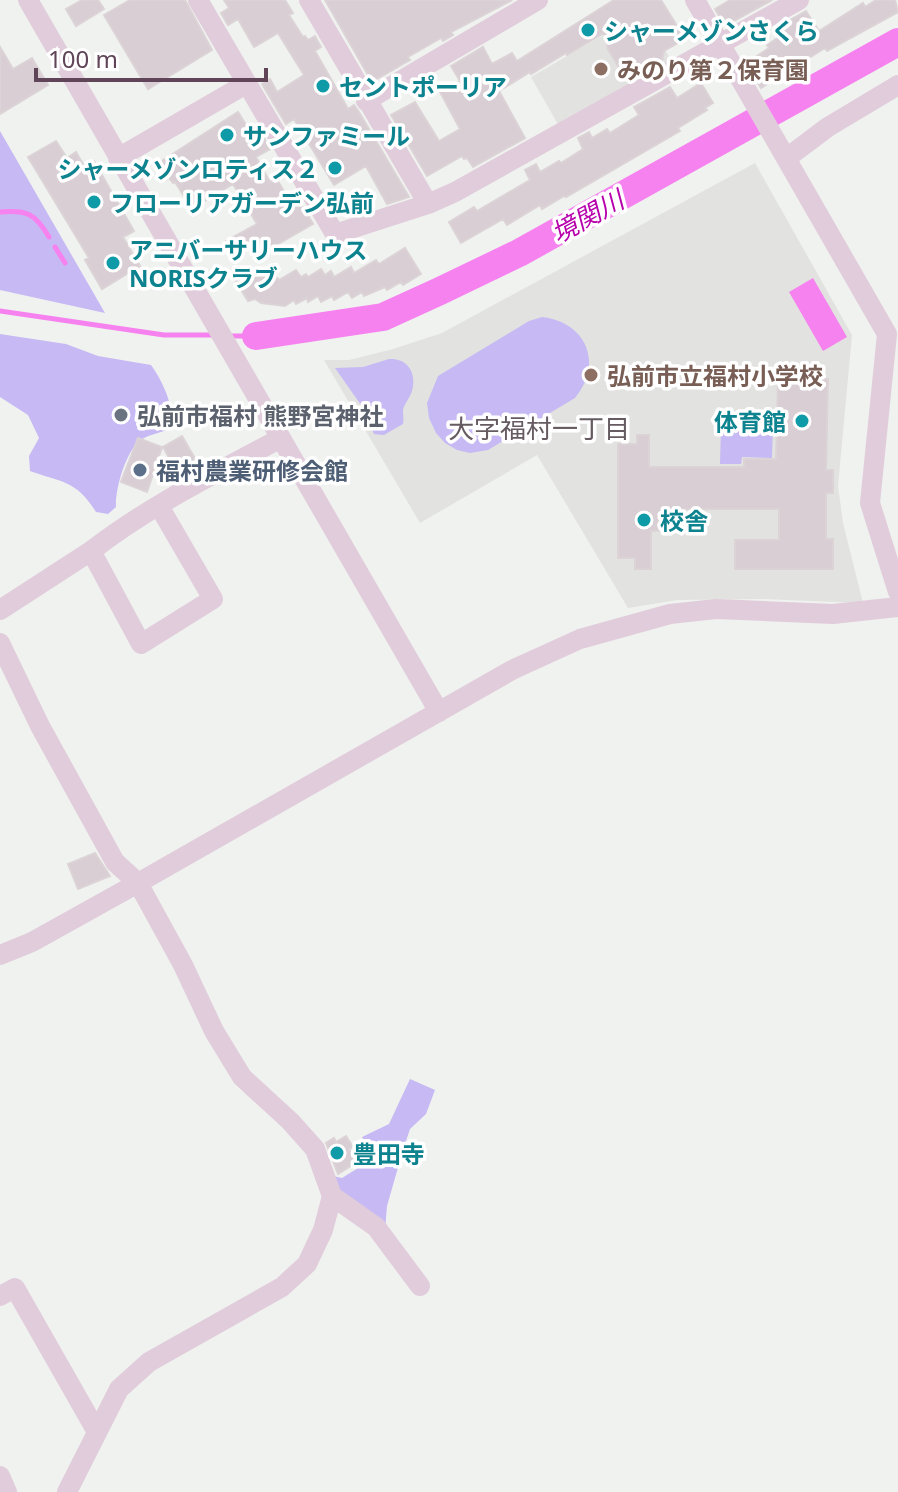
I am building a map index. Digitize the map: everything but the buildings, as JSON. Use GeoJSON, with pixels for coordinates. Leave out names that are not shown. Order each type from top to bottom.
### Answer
{"type":"FeatureCollection","features":[{"type":"Feature","properties":{"kind":"street"},"geometry":{"type":"LineString","coordinates":[[28,0],[439,712]]}},
{"type":"Feature","properties":{"kind":"street"},"geometry":{"type":"LineString","coordinates":[[198,0],[335,234],[428,204],[455,192],[799,0]]}},
{"type":"Feature","properties":{"kind":"street"},"geometry":{"type":"LineString","coordinates":[[309,0],[428,204]]}},
{"type":"Feature","properties":{"kind":"street"},"geometry":{"type":"LineString","coordinates":[[366,101],[538,0]]}},
{"type":"Feature","properties":{"kind":"street"},"geometry":{"type":"LineString","coordinates":[[695,0],[892,328],[870,503],[898,592]]}},
{"type":"Feature","properties":{"kind":"street"},"geometry":{"type":"LineString","coordinates":[[118,158],[246,84]]}},
{"type":"Feature","properties":{"kind":"street"},"geometry":{"type":"LineString","coordinates":[[788,157],[828,127],[898,86]]}},
{"type":"Feature","properties":{"kind":"street"},"geometry":{"type":"LineString","coordinates":[[0,610],[124,526],[281,438]]}},
{"type":"Feature","properties":{"kind":"street"},"geometry":{"type":"LineString","coordinates":[[91,551],[141,644],[213,599],[159,506]]}},
{"type":"Feature","properties":{"kind":"street"},"geometry":{"type":"LineString","coordinates":[[0,955],[32,942],[544,654],[621,626],[670,614],[758,609],[833,614],[898,607]]}},
{"type":"Feature","properties":{"kind":"street"},"geometry":{"type":"LineString","coordinates":[[0,643],[40,726],[115,862],[138,883],[183,965],[214,1031],[242,1077],[315,1149],[332,1196],[323,1230],[307,1264],[282,1287],[149,1362],[119,1389],[67,1492]]}},
{"type":"Feature","properties":{"kind":"street"},"geometry":{"type":"LineString","coordinates":[[332,1196],[376,1227],[420,1286]]}},
{"type":"Feature","properties":{"kind":"street"},"geometry":{"type":"LineString","coordinates":[[0,1296],[15,1288],[97,1432]]}},
{"type":"Feature","properties":{"kind":"street"},"geometry":{"type":"LineString","coordinates":[[0,1476],[7,1492]]}},
{"type":"Feature","properties":{"kind":"shaded area","name":"みのり第２保育園"},"geometry":{"type":"Polygon","coordinates":[[[643,12],[671,60],[559,126],[531,77],[643,12]]]}},
{"type":"Feature","properties":{"kind":"shaded area"},"geometry":{"type":"Polygon","coordinates":[[[0,131],[105,313],[0,290],[0,131]]]}},
{"type":"Feature","properties":{"kind":"shaded area","name":"弘前市立福村小学校"},"geometry":{"type":"Polygon","coordinates":[[[755,163],[852,335],[838,486],[843,523],[863,603],[677,600],[628,608],[537,455],[420,523],[324,360],[349,360],[442,333],[755,163]]]}},
{"type":"Feature","properties":{"kind":"shaded area"},"geometry":{"type":"Polygon","coordinates":[[[813,278],[847,337],[823,351],[789,292],[813,278]]]}},
{"type":"Feature","properties":{"kind":"shaded area"},"geometry":{"type":"Polygon","coordinates":[[[542,317],[570,327],[586,346],[588,371],[584,385],[575,398],[488,450],[470,453],[445,443],[429,418],[427,403],[438,376],[529,321],[542,317]]]}},
{"type":"Feature","properties":{"kind":"shaded area"},"geometry":{"type":"Polygon","coordinates":[[[0,334],[66,344],[98,356],[151,365],[155,371],[170,404],[171,428],[144,438],[136,445],[122,470],[116,507],[108,514],[96,512],[82,494],[68,484],[30,471],[29,456],[39,438],[28,415],[0,397],[0,334]]]}},
{"type":"Feature","properties":{"kind":"shaded area"},"geometry":{"type":"Polygon","coordinates":[[[389,359],[401,361],[410,368],[412,391],[404,408],[403,424],[384,435],[374,434],[361,405],[335,368],[363,367],[389,359]]]}},
{"type":"Feature","properties":{"kind":"shaded area"},"geometry":{"type":"Polygon","coordinates":[[[721,426],[773,428],[772,458],[742,457],[741,464],[720,464],[721,426]]]}},
{"type":"Feature","properties":{"kind":"shaded area"},"geometry":{"type":"Polygon","coordinates":[[[410,1079],[435,1090],[426,1114],[410,1129],[387,1206],[385,1230],[336,1193],[333,1176],[342,1178],[358,1168],[361,1162],[353,1149],[365,1142],[362,1137],[389,1124],[410,1079]]]}},
{"type":"Feature","properties":{"kind":"waterway","name":"境関川"},"geometry":{"type":"LineString","coordinates":[[256,336],[383,317],[440,291],[519,253],[898,42]]}},
{"type":"Feature","properties":{"kind":"waterway"},"geometry":{"type":"LineString","coordinates":[[0,212],[29,215],[49,237]]}},
{"type":"Feature","properties":{"kind":"waterway"},"geometry":{"type":"LineString","coordinates":[[55,247],[65,263]]}},
{"type":"Feature","properties":{"kind":"waterway"},"geometry":{"type":"LineString","coordinates":[[0,311],[164,335],[213,335]]}},
{"type":"Feature","properties":{"kind":"waterway"},"geometry":{"type":"LineString","coordinates":[[227,336],[256,336]]}},
{"type":"Feature","properties":{"kind":"place","name":"シャーメゾンさくら"},"geometry":{"type":"Point","coordinates":[588,30]}},
{"type":"Feature","properties":{"kind":"place","name":"みのり第２保育園"},"geometry":{"type":"Point","coordinates":[601,69]}},
{"type":"Feature","properties":{"kind":"place","name":"セントポーリア"},"geometry":{"type":"Point","coordinates":[323,86]}},
{"type":"Feature","properties":{"kind":"place","name":"サンファミール"},"geometry":{"type":"Point","coordinates":[227,135]}},
{"type":"Feature","properties":{"kind":"place","name":"シャーメゾンロティス２"},"geometry":{"type":"Point","coordinates":[335,168]}},
{"type":"Feature","properties":{"kind":"place","name":"フローリアガーデン弘前"},"geometry":{"type":"Point","coordinates":[94,202]}},
{"type":"Feature","properties":{"kind":"place","name":"アニバーサリーハウス NORISクラブ"},"geometry":{"type":"Point","coordinates":[113,263]}},
{"type":"Feature","properties":{"kind":"place","name":"弘前市立福村小学校"},"geometry":{"type":"Point","coordinates":[591,375]}},
{"type":"Feature","properties":{"kind":"place","name":"弘前市福村 熊野宮神社"},"geometry":{"type":"Point","coordinates":[121,415]}},
{"type":"Feature","properties":{"kind":"place","name":"体育館"},"geometry":{"type":"Point","coordinates":[802,421]}},
{"type":"Feature","properties":{"kind":"place","name":"福村農業研修会館"},"geometry":{"type":"Point","coordinates":[140,470]}},
{"type":"Feature","properties":{"kind":"place","name":"校舎"},"geometry":{"type":"Point","coordinates":[644,520]}},
{"type":"Feature","properties":{"kind":"place","name":"豊田寺"},"geometry":{"type":"Point","coordinates":[337,1153]}},
{"type":"Feature","properties":{"kind":"district","name":"大字福村一丁目"},"geometry":{"type":"Point","coordinates":[539,428]}}]}
